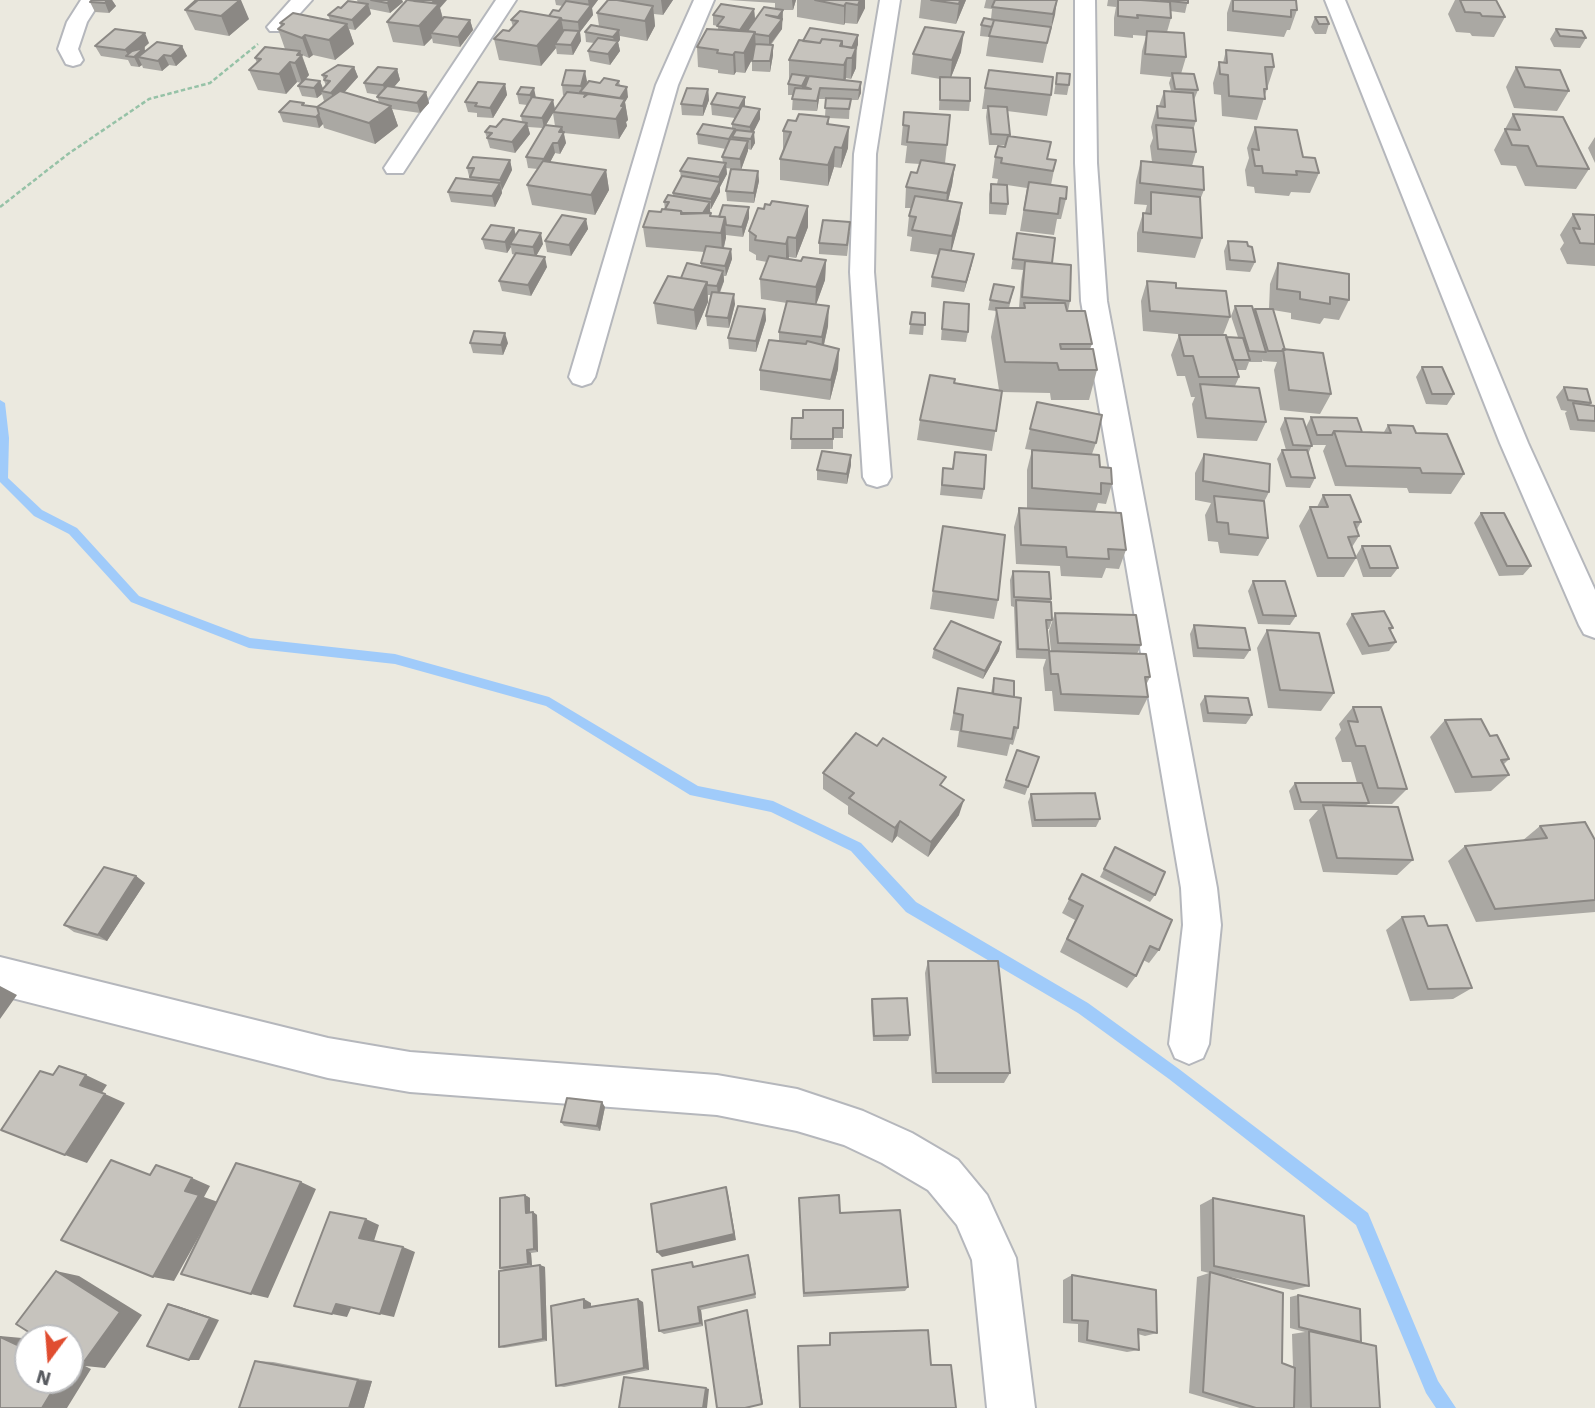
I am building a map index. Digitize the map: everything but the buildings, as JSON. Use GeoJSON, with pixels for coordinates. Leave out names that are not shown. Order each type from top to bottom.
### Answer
{"type":"FeatureCollection","features":[{"type":"Feature","properties":{"kind":"street"},"geometry":{"type":"LineString","coordinates":[[73,60],[68,50],[77,22],[91,0]]}},
{"type":"Feature","properties":{"kind":"street"},"geometry":{"type":"LineString","coordinates":[[277,27],[302,0]]}},
{"type":"Feature","properties":{"kind":"street"},"geometry":{"type":"LineString","coordinates":[[395,168],[506,0]]}},
{"type":"Feature","properties":{"kind":"street"},"geometry":{"type":"LineString","coordinates":[[582,377],[667,85],[704,0]]}},
{"type":"Feature","properties":{"kind":"street"},"geometry":{"type":"LineString","coordinates":[[877,477],[862,272],[864,167],[890,0]]}},
{"type":"Feature","properties":{"kind":"street"},"geometry":{"type":"LineString","coordinates":[[1085,0],[1086,163],[1094,301],[1199,888],[1201,937],[1189,1044]]}},
{"type":"Feature","properties":{"kind":"street"},"geometry":{"type":"LineString","coordinates":[[1335,0],[1509,430],[1595,625]]}},
{"type":"Feature","properties":{"kind":"street"},"geometry":{"type":"LineString","coordinates":[[0,976],[342,1060],[411,1072],[493,1080],[717,1095],[797,1110],[848,1126],[897,1148],[943,1175],[972,1210],[994,1258],[1011,1408]]}},
{"type":"Feature","properties":{"kind":"path"},"geometry":{"type":"LineString","coordinates":[[0,206],[68,154],[149,99],[210,83],[223,75],[277,27]]}},
{"type":"Feature","properties":{"kind":"waterway"},"geometry":{"type":"LineString","coordinates":[[0,403],[4,438],[3,479],[38,513],[73,531],[135,599],[249,643],[395,659],[549,702],[695,791],[773,807],[856,847],[911,907],[1083,1008],[1174,1074],[1362,1219],[1432,1387],[1447,1408]]}}]}
